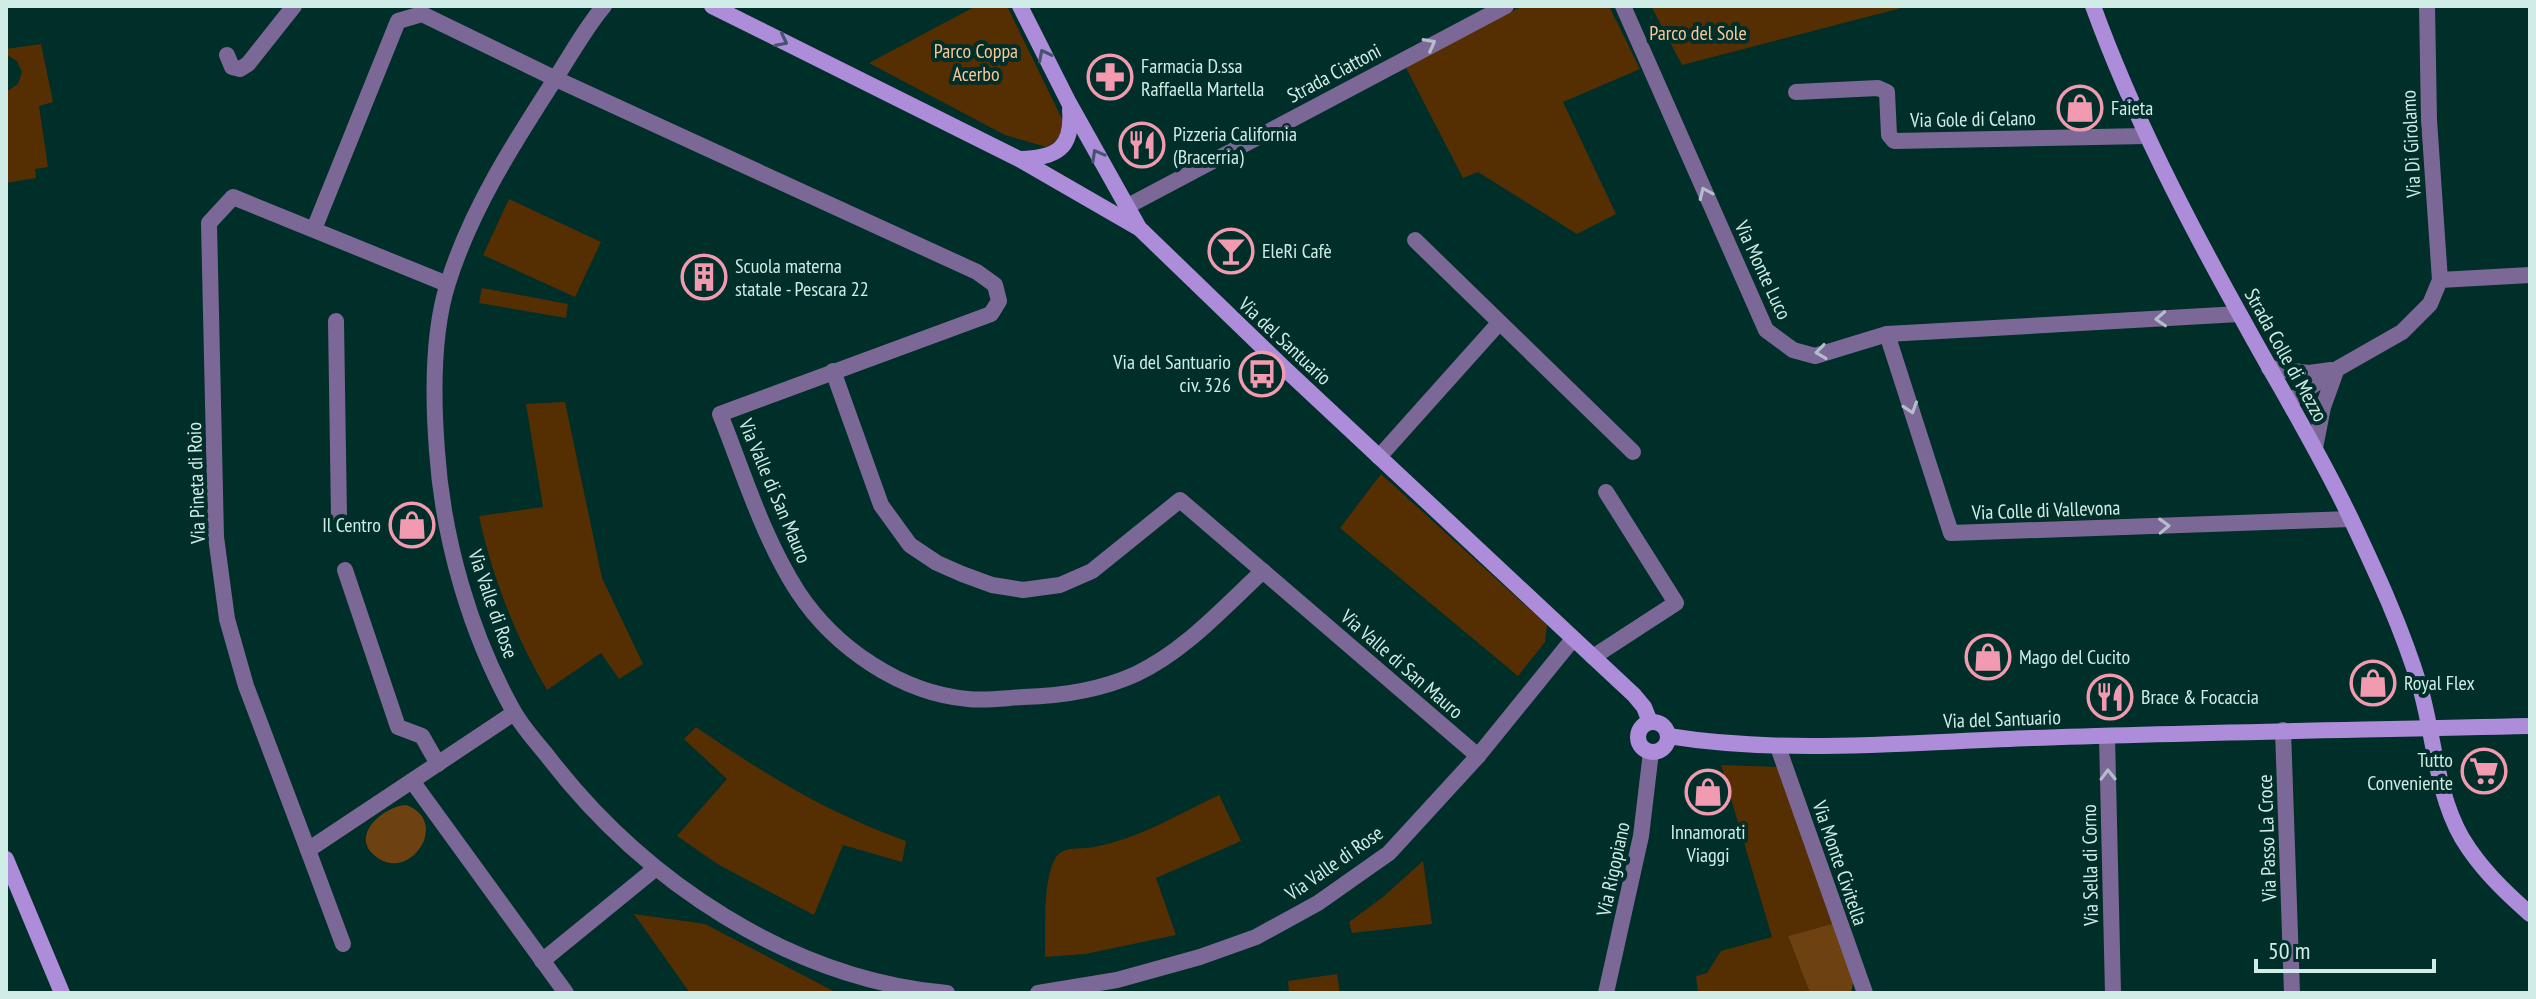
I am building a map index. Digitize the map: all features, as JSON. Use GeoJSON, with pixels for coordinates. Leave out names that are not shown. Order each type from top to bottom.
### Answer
{"type":"FeatureCollection","features":[{"type":"Feature","properties":{"kind":"street"},"geometry":{"type":"LineString","coordinates":[[227,55],[232,67],[240,69],[248,64],[294,6]]}},
{"type":"Feature","properties":{"kind":"street"},"geometry":{"type":"LineString","coordinates":[[712,6],[1019,159],[1104,208],[1134,214]]}},
{"type":"Feature","properties":{"kind":"street","name":"Via del Santuario"},"geometry":{"type":"LineString","coordinates":[[1020,6],[1069,103],[1134,214],[1379,457],[1634,695],[1650,722]]}},
{"type":"Feature","properties":{"kind":"street","name":"Strada Ciattoni"},"geometry":{"type":"LineString","coordinates":[[1134,214],[1506,6]]}},
{"type":"Feature","properties":{"kind":"street","name":"Via Monte Luco"},"geometry":{"type":"LineString","coordinates":[[1623,6],[1766,330],[1793,350],[1815,356],[1887,334],[2239,314]]}},
{"type":"Feature","properties":{"kind":"street","name":"Strada Colle di Mezzo"},"geometry":{"type":"LineString","coordinates":[[2093,6],[2146,136],[2239,314],[2315,448],[2401,628],[2421,689],[2452,815],[2461,836],[2485,870],[2530,914]]}},
{"type":"Feature","properties":{"kind":"street","name":"Via Di Girolamo"},"geometry":{"type":"LineString","coordinates":[[2427,6],[2429,120],[2440,280]]}},
{"type":"Feature","properties":{"kind":"street","name":"Via Valle di Rose"},"geometry":{"type":"LineString","coordinates":[[601,8],[521,131],[495,177],[447,284],[436,373],[435,418],[440,489],[455,558],[474,623],[514,713],[604,823],[656,868],[706,905],[746,929],[866,979],[911,991],[947,993]]}},
{"type":"Feature","properties":{"kind":"street"},"geometry":{"type":"LineString","coordinates":[[314,229],[398,21],[422,14],[556,79]]}},
{"type":"Feature","properties":{"kind":"street","name":"Via Valle di San Mauro"},"geometry":{"type":"LineString","coordinates":[[556,79],[957,263],[995,285],[999,301],[991,314],[720,414],[776,556],[800,595],[830,631],[862,657],[898,680],[934,693],[969,699],[1039,697],[1086,691],[1136,674],[1177,649],[1263,571]]}},
{"type":"Feature","properties":{"kind":"street","name":"Via Gole di Celano"},"geometry":{"type":"LineString","coordinates":[[1796,92],[1878,88],[1887,92],[1889,135],[1894,141],[2146,136]]}},
{"type":"Feature","properties":{"kind":"street"},"geometry":{"type":"LineString","coordinates":[[1019,159],[1050,156],[1061,147],[1071,132],[1069,103]]}},
{"type":"Feature","properties":{"kind":"street","name":"Via Pineta di Roio"},"geometry":{"type":"LineString","coordinates":[[343,944],[246,686],[227,619],[216,537],[209,223],[233,197],[447,284]]}},
{"type":"Feature","properties":{"kind":"street"},"geometry":{"type":"LineString","coordinates":[[1104,208],[1134,214]]}},
{"type":"Feature","properties":{"kind":"street"},"geometry":{"type":"LineString","coordinates":[[1415,240],[1633,452]]}},
{"type":"Feature","properties":{"kind":"street"},"geometry":{"type":"LineString","coordinates":[[2289,402],[2337,369],[2402,332],[2430,304],[2440,280],[2530,275]]}},
{"type":"Feature","properties":{"kind":"street"},"geometry":{"type":"LineString","coordinates":[[336,321],[339,517]]}},
{"type":"Feature","properties":{"kind":"street"},"geometry":{"type":"LineString","coordinates":[[1379,457],[1499,323]]}},
{"type":"Feature","properties":{"kind":"street","name":"Via Colle di Vallevona"},"geometry":{"type":"LineString","coordinates":[[1887,334],[1951,533],[2351,519]]}},
{"type":"Feature","properties":{"kind":"street"},"geometry":{"type":"LineString","coordinates":[[2269,368],[2309,373],[2337,369]]}},
{"type":"Feature","properties":{"kind":"street"},"geometry":{"type":"LineString","coordinates":[[2315,448],[2323,407],[2337,369]]}},
{"type":"Feature","properties":{"kind":"street","name":"Via Valle di San Mauro"},"geometry":{"type":"LineString","coordinates":[[833,371],[881,505],[910,545],[950,569],[992,585],[1023,590],[1060,585],[1092,571],[1180,500],[1478,756]]}},
{"type":"Feature","properties":{"kind":"street"},"geometry":{"type":"LineString","coordinates":[[1593,657],[1676,603],[1606,492]]}},
{"type":"Feature","properties":{"kind":"street"},"geometry":{"type":"LineString","coordinates":[[345,570],[398,727],[422,736],[438,764]]}},
{"type":"Feature","properties":{"kind":"street","name":"Via Valle di Rose"},"geometry":{"type":"LineString","coordinates":[[1038,993],[1159,970],[1256,937],[1318,903],[1389,853],[1478,756],[1573,639]]}},
{"type":"Feature","properties":{"kind":"street"},"geometry":{"type":"LineString","coordinates":[[308,850],[514,713]]}},
{"type":"Feature","properties":{"kind":"street"},"geometry":{"type":"LineString","coordinates":[[1650,722],[1664,727],[1668,736],[1665,746],[1651,752],[1640,744],[1638,735],[1642,726],[1650,722]]}},
{"type":"Feature","properties":{"kind":"street","name":"Via del Santuario"},"geometry":{"type":"LineString","coordinates":[[1668,736],[1778,747],[2283,730],[2530,726]]}},
{"type":"Feature","properties":{"kind":"street","name":"Via Passo La Croce"},"geometry":{"type":"LineString","coordinates":[[2283,730],[2292,993]]}},
{"type":"Feature","properties":{"kind":"street","name":"Via Sella di Corno"},"geometry":{"type":"LineString","coordinates":[[2107,736],[2113,993]]}},
{"type":"Feature","properties":{"kind":"street","name":"Via Monte Civitella"},"geometry":{"type":"LineString","coordinates":[[1778,747],[1865,993]]}},
{"type":"Feature","properties":{"kind":"street","name":"Via Rigopiano"},"geometry":{"type":"LineString","coordinates":[[1606,993],[1641,836],[1651,752]]}},
{"type":"Feature","properties":{"kind":"street"},"geometry":{"type":"LineString","coordinates":[[412,781],[566,993]]}},
{"type":"Feature","properties":{"kind":"street"},"geometry":{"type":"LineString","coordinates":[[6,859],[62,993]]}},
{"type":"Feature","properties":{"kind":"street"},"geometry":{"type":"LineString","coordinates":[[542,961],[656,868]]}},
{"type":"Feature","properties":{"kind":"green space","name":"Parco Coppa Acerbo"},"geometry":{"type":"Polygon","coordinates":[[[976,6],[1007,6],[1063,121],[1059,137],[1046,147],[1005,135],[869,63],[976,6]]]}},
{"type":"Feature","properties":{"kind":"green space"},"geometry":{"type":"Polygon","coordinates":[[[1523,6],[1609,6],[1640,69],[1563,102],[1616,214],[1577,234],[1478,172],[1463,178],[1404,64],[1523,6]]]}},
{"type":"Feature","properties":{"kind":"green space","name":"Parco del Sole"},"geometry":{"type":"Polygon","coordinates":[[[1651,6],[1909,6],[1682,65],[1651,6]]]}},
{"type":"Feature","properties":{"kind":"green space"},"geometry":{"type":"Polygon","coordinates":[[[41,44],[53,102],[39,106],[48,167],[35,169],[36,178],[6,183],[6,92],[18,84],[22,72],[17,61],[6,54],[6,49],[41,44]]]}},
{"type":"Feature","properties":{"kind":"green space"},"geometry":{"type":"Polygon","coordinates":[[[509,199],[601,242],[575,297],[483,255],[509,199]]]}},
{"type":"Feature","properties":{"kind":"green space"},"geometry":{"type":"Polygon","coordinates":[[[482,288],[568,304],[566,318],[479,303],[482,288]]]}},
{"type":"Feature","properties":{"kind":"green space"},"geometry":{"type":"Polygon","coordinates":[[[565,402],[602,578],[643,664],[619,679],[601,653],[547,690],[506,605],[479,516],[543,507],[526,404],[565,402]]]}},
{"type":"Feature","properties":{"kind":"green space"},"geometry":{"type":"Polygon","coordinates":[[[1381,474],[1547,625],[1545,642],[1518,676],[1340,528],[1381,474]]]}},
{"type":"Feature","properties":{"kind":"green space"},"geometry":{"type":"Polygon","coordinates":[[[696,727],[797,791],[850,818],[906,841],[902,862],[843,845],[814,915],[719,865],[677,836],[727,779],[684,739],[696,727]]]}},
{"type":"Feature","properties":{"kind":"green space"},"geometry":{"type":"Polygon","coordinates":[[[1721,765],[1782,767],[1835,923],[1788,936],[1810,993],[1698,993],[1696,976],[1707,973],[1721,951],[1772,937],[1721,765]]]}},
{"type":"Feature","properties":{"kind":"green space"},"geometry":{"type":"Polygon","coordinates":[[[1219,795],[1241,841],[1156,878],[1176,935],[1085,954],[1045,957],[1046,893],[1051,869],[1058,855],[1067,850],[1094,847],[1126,838],[1219,795]]]}},
{"type":"Feature","properties":{"kind":"green space"},"geometry":{"type":"Polygon","coordinates":[[[1423,861],[1432,924],[1352,933],[1349,922],[1423,861]]]}},
{"type":"Feature","properties":{"kind":"green space"},"geometry":{"type":"Polygon","coordinates":[[[634,914],[705,924],[837,993],[690,993],[634,914]]]}},
{"type":"Feature","properties":{"kind":"green space"},"geometry":{"type":"Polygon","coordinates":[[[1337,974],[1340,993],[1289,993],[1288,981],[1337,974]]]}},
{"type":"Feature","properties":{"kind":"shaded area"},"geometry":{"type":"Polygon","coordinates":[[[406,805],[419,813],[425,824],[425,836],[412,857],[400,863],[387,862],[374,855],[368,847],[368,830],[389,810],[406,805]]]}},
{"type":"Feature","properties":{"kind":"shaded area"},"geometry":{"type":"Polygon","coordinates":[[[1835,923],[1853,983],[1851,993],[1810,993],[1788,936],[1835,923]]]}},
{"type":"Feature","properties":{"kind":"place","name":"Farmacia D.ssa Raffaella Martella"},"geometry":{"type":"Point","coordinates":[1110,77]}},
{"type":"Feature","properties":{"kind":"place","name":"Faieta"},"geometry":{"type":"Point","coordinates":[2080,108]}},
{"type":"Feature","properties":{"kind":"place","name":"Pizzeria California (Bracerria)"},"geometry":{"type":"Point","coordinates":[1142,145]}},
{"type":"Feature","properties":{"kind":"place","name":"EleRi Cafè"},"geometry":{"type":"Point","coordinates":[1231,251]}},
{"type":"Feature","properties":{"kind":"place","name":"Scuola materna statale - Pescara 22"},"geometry":{"type":"Point","coordinates":[704,277]}},
{"type":"Feature","properties":{"kind":"place","name":"Via del Santuario civ. 326"},"geometry":{"type":"Point","coordinates":[1262,374]}},
{"type":"Feature","properties":{"kind":"place","name":"Il Centro"},"geometry":{"type":"Point","coordinates":[412,525]}},
{"type":"Feature","properties":{"kind":"place","name":"Mago del Cucito"},"geometry":{"type":"Point","coordinates":[1988,657]}},
{"type":"Feature","properties":{"kind":"place","name":"Royal Flex"},"geometry":{"type":"Point","coordinates":[2373,683]}},
{"type":"Feature","properties":{"kind":"place","name":"Brace & Focaccia"},"geometry":{"type":"Point","coordinates":[2110,697]}},
{"type":"Feature","properties":{"kind":"place","name":"Tutto Conveniente"},"geometry":{"type":"Point","coordinates":[2484,771]}},
{"type":"Feature","properties":{"kind":"place","name":"Innamorati Viaggi"},"geometry":{"type":"Point","coordinates":[1708,792]}}]}
